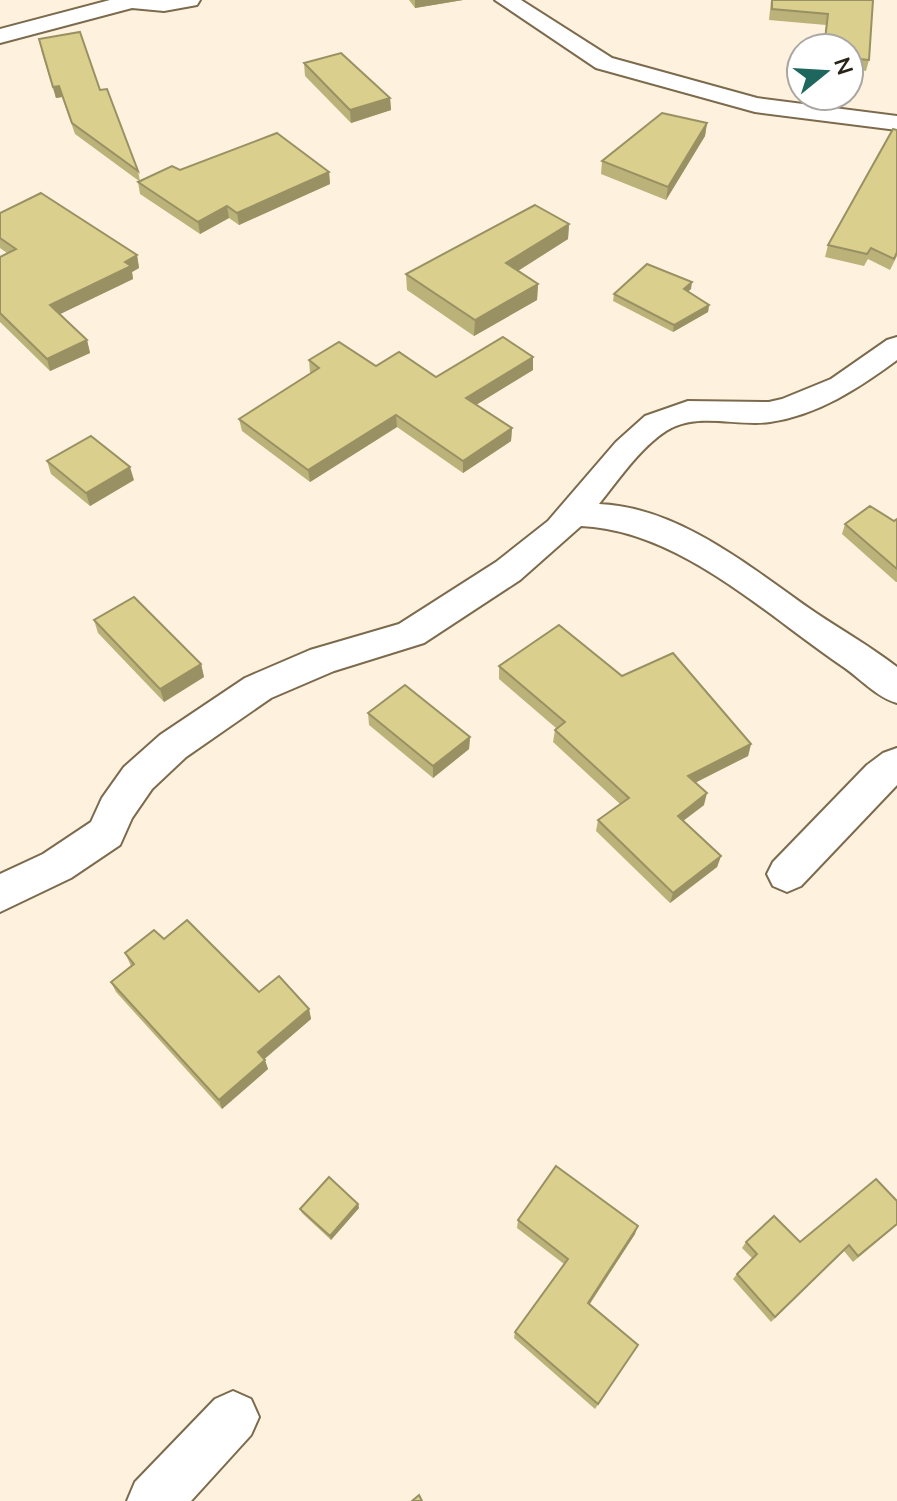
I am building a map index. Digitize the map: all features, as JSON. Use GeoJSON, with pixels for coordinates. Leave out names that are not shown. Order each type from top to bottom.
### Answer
{"type":"FeatureCollection","features":[{"type":"Feature","properties":{"kind":"street"},"geometry":{"type":"LineString","coordinates":[[0,36],[134,1],[189,0]]}},
{"type":"Feature","properties":{"kind":"street"},"geometry":{"type":"LineString","coordinates":[[506,0],[604,63],[755,105],[897,123]]}},
{"type":"Feature","properties":{"kind":"street"},"geometry":{"type":"LineString","coordinates":[[0,894],[57,866],[106,833],[116,810],[138,778],[173,746],[258,688],[323,660],[411,634],[508,571],[560,529],[627,449],[656,423],[688,411],[769,412],[792,406],[842,386],[897,346]]}},
{"type":"Feature","properties":{"kind":"street"},"geometry":{"type":"LineString","coordinates":[[572,514],[594,513],[642,524],[698,551],[897,689]]}},
{"type":"Feature","properties":{"kind":"street"},"geometry":{"type":"LineString","coordinates":[[787,874],[881,776],[897,764]]}},
{"type":"Feature","properties":{"kind":"street"},"geometry":{"type":"LineString","coordinates":[[154,1501],[233,1417]]}},
{"type":"Feature","properties":{"kind":"building"},"geometry":{"type":"Polygon","coordinates":[[[772,0],[873,0],[869,60],[865,60],[865,32],[826,32],[828,14],[772,9],[772,0]]]}},
{"type":"Feature","properties":{"kind":"building"},"geometry":{"type":"Polygon","coordinates":[[[80,32],[100,90],[107,89],[138,171],[72,123],[59,86],[53,87],[39,39],[80,32]]]}},
{"type":"Feature","properties":{"kind":"building"},"geometry":{"type":"Polygon","coordinates":[[[341,53],[390,98],[350,110],[304,63],[341,53]]]}},
{"type":"Feature","properties":{"kind":"building"},"geometry":{"type":"Polygon","coordinates":[[[662,113],[707,123],[668,187],[602,161],[662,113]]]}},
{"type":"Feature","properties":{"kind":"building"},"geometry":{"type":"Polygon","coordinates":[[[893,129],[897,130],[897,252],[894,259],[871,248],[867,254],[828,245],[893,129]]]}},
{"type":"Feature","properties":{"kind":"building"},"geometry":{"type":"Polygon","coordinates":[[[277,133],[329,172],[237,213],[227,206],[198,222],[138,182],[172,166],[180,170],[277,133]]]}},
{"type":"Feature","properties":{"kind":"building"},"geometry":{"type":"Polygon","coordinates":[[[41,193],[137,255],[125,262],[131,266],[50,305],[87,340],[47,359],[0,313],[0,257],[16,249],[0,238],[0,213],[41,193]]]}},
{"type":"Feature","properties":{"kind":"building"},"geometry":{"type":"Polygon","coordinates":[[[535,205],[569,224],[506,263],[538,284],[475,320],[406,274],[535,205]]]}},
{"type":"Feature","properties":{"kind":"building"},"geometry":{"type":"Polygon","coordinates":[[[647,264],[692,282],[684,289],[709,305],[674,325],[614,294],[647,264]]]}},
{"type":"Feature","properties":{"kind":"building"},"geometry":{"type":"Polygon","coordinates":[[[503,337],[533,357],[466,398],[512,428],[463,461],[396,415],[308,470],[239,419],[319,368],[309,360],[339,342],[376,366],[399,352],[436,377],[503,337]]]}},
{"type":"Feature","properties":{"kind":"building"},"geometry":{"type":"Polygon","coordinates":[[[91,436],[130,467],[86,493],[47,461],[91,436]]]}},
{"type":"Feature","properties":{"kind":"building"},"geometry":{"type":"Polygon","coordinates":[[[870,506],[894,521],[897,519],[897,569],[845,524],[870,506]]]}},
{"type":"Feature","properties":{"kind":"building"},"geometry":{"type":"Polygon","coordinates":[[[134,597],[201,664],[160,689],[94,620],[134,597]]]}},
{"type":"Feature","properties":{"kind":"building"},"geometry":{"type":"Polygon","coordinates":[[[559,625],[622,676],[673,653],[751,744],[688,776],[707,793],[678,816],[721,856],[673,893],[598,820],[629,798],[555,730],[565,722],[499,666],[559,625]]]}},
{"type":"Feature","properties":{"kind":"building"},"geometry":{"type":"Polygon","coordinates":[[[405,685],[470,737],[433,766],[368,713],[405,685]]]}},
{"type":"Feature","properties":{"kind":"building"},"geometry":{"type":"Polygon","coordinates":[[[187,920],[259,992],[279,976],[309,1009],[258,1052],[265,1060],[219,1100],[111,982],[134,964],[125,953],[154,930],[164,939],[187,920]]]}},
{"type":"Feature","properties":{"kind":"building"},"geometry":{"type":"Polygon","coordinates":[[[556,1166],[638,1226],[588,1303],[638,1345],[598,1404],[515,1332],[568,1259],[518,1220],[556,1166]]]}},
{"type":"Feature","properties":{"kind":"building"},"geometry":{"type":"Polygon","coordinates":[[[329,1177],[358,1204],[330,1236],[300,1209],[329,1177]]]}},
{"type":"Feature","properties":{"kind":"building"},"geometry":{"type":"Polygon","coordinates":[[[876,1179],[897,1201],[897,1224],[858,1256],[849,1245],[775,1317],[737,1274],[757,1254],[746,1242],[774,1216],[800,1242],[876,1179]]]}}]}
